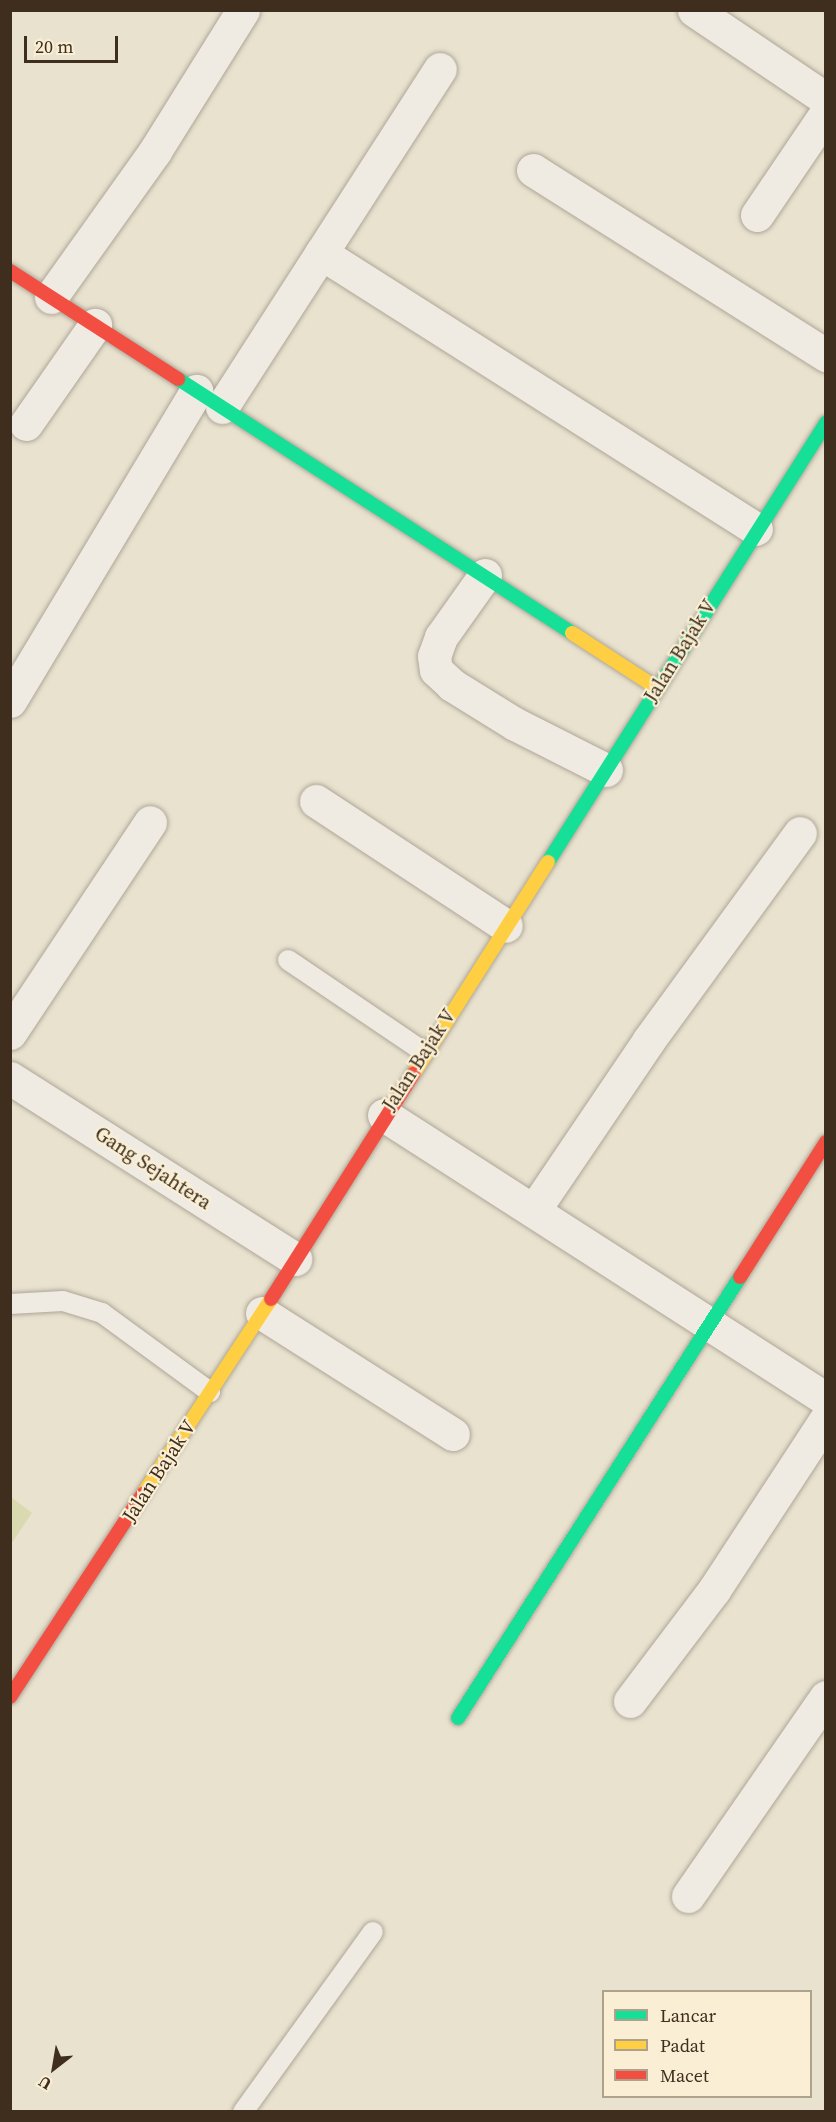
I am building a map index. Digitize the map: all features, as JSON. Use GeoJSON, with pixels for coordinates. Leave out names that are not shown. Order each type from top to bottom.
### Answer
{"type":"FeatureCollection","features":[{"type":"Feature","properties":{"kind":"street"},"geometry":{"type":"LineString","coordinates":[[51,297],[155,151],[243,10]]}},
{"type":"Feature","properties":{"kind":"street"},"geometry":{"type":"LineString","coordinates":[[694,10],[825,99]]}},
{"type":"Feature","properties":{"kind":"street"},"geometry":{"type":"LineString","coordinates":[[10,701],[209,399],[321,253],[440,69]]}},
{"type":"Feature","properties":{"kind":"street"},"geometry":{"type":"LineString","coordinates":[[757,215],[825,113]]}},
{"type":"Feature","properties":{"kind":"street"},"geometry":{"type":"LineString","coordinates":[[533,170],[825,355]]}},
{"type":"Feature","properties":{"kind":"street"},"geometry":{"type":"LineString","coordinates":[[321,253],[756,529]]}},
{"type":"Feature","properties":{"kind":"street"},"geometry":{"type":"LineString","coordinates":[[10,270],[657,688]]}},
{"type":"Feature","properties":{"kind":"street"},"geometry":{"type":"LineString","coordinates":[[26,424],[95,325]]}},
{"type":"Feature","properties":{"kind":"street","name":"Jalan Bajak V"},"geometry":{"type":"LineString","coordinates":[[10,1697],[262,1313],[384,1115],[606,770],[825,423]]}},
{"type":"Feature","properties":{"kind":"street"},"geometry":{"type":"LineString","coordinates":[[484,575],[441,637],[434,656],[436,670],[515,724],[606,770]]}},
{"type":"Feature","properties":{"kind":"street"},"geometry":{"type":"LineString","coordinates":[[316,801],[506,926]]}},
{"type":"Feature","properties":{"kind":"street"},"geometry":{"type":"LineString","coordinates":[[10,1033],[150,822]]}},
{"type":"Feature","properties":{"kind":"street"},"geometry":{"type":"LineString","coordinates":[[534,1210],[649,1040],[800,833]]}},
{"type":"Feature","properties":{"kind":"street","name":"Gang Sejahtera"},"geometry":{"type":"LineString","coordinates":[[10,1078],[295,1259]]}},
{"type":"Feature","properties":{"kind":"street"},"geometry":{"type":"LineString","coordinates":[[384,1115],[825,1399]]}},
{"type":"Feature","properties":{"kind":"street"},"geometry":{"type":"LineString","coordinates":[[459,1718],[825,1142]]}},
{"type":"Feature","properties":{"kind":"street"},"geometry":{"type":"LineString","coordinates":[[262,1313],[453,1434]]}},
{"type":"Feature","properties":{"kind":"street"},"geometry":{"type":"LineString","coordinates":[[630,1701],[714,1590],[825,1419]]}},
{"type":"Feature","properties":{"kind":"street"},"geometry":{"type":"LineString","coordinates":[[688,1896],[825,1696]]}},
{"type":"Feature","properties":{"kind":"lane"},"geometry":{"type":"LineString","coordinates":[[288,960],[424,1052]]}},
{"type":"Feature","properties":{"kind":"lane"},"geometry":{"type":"LineString","coordinates":[[10,1304],[63,1301],[102,1313],[210,1392]]}},
{"type":"Feature","properties":{"kind":"lane"},"geometry":{"type":"LineString","coordinates":[[243,2112],[373,1932]]}},
{"type":"Feature","properties":{"kind":"green space"},"geometry":{"type":"Polygon","coordinates":[[[11,1497],[32,1513],[11,1544],[11,1497]]]}},
{"type":"Feature","properties":{"kind":"traffic: fast"},"geometry":{"type":"LineString","coordinates":[[178,379],[572,633]]}},
{"type":"Feature","properties":{"kind":"traffic: fast"},"geometry":{"type":"LineString","coordinates":[[548,862],[826,423]]}},
{"type":"Feature","properties":{"kind":"traffic: fast"},"geometry":{"type":"LineString","coordinates":[[458,1718],[740,1277]]}},
{"type":"Feature","properties":{"kind":"traffic: slow"},"geometry":{"type":"LineString","coordinates":[[572,633],[657,688]]}},
{"type":"Feature","properties":{"kind":"traffic: slow"},"geometry":{"type":"LineString","coordinates":[[414,1073],[548,862]]}},
{"type":"Feature","properties":{"kind":"traffic: slow"},"geometry":{"type":"LineString","coordinates":[[143,1494],[271,1299]]}},
{"type":"Feature","properties":{"kind":"traffic: jam"},"geometry":{"type":"LineString","coordinates":[[10,271],[178,379]]}},
{"type":"Feature","properties":{"kind":"traffic: jam"},"geometry":{"type":"LineString","coordinates":[[271,1299],[414,1073]]}},
{"type":"Feature","properties":{"kind":"traffic: jam"},"geometry":{"type":"LineString","coordinates":[[740,1277],[826,1142]]}},
{"type":"Feature","properties":{"kind":"traffic: jam"},"geometry":{"type":"LineString","coordinates":[[10,1697],[143,1494]]}}]}
